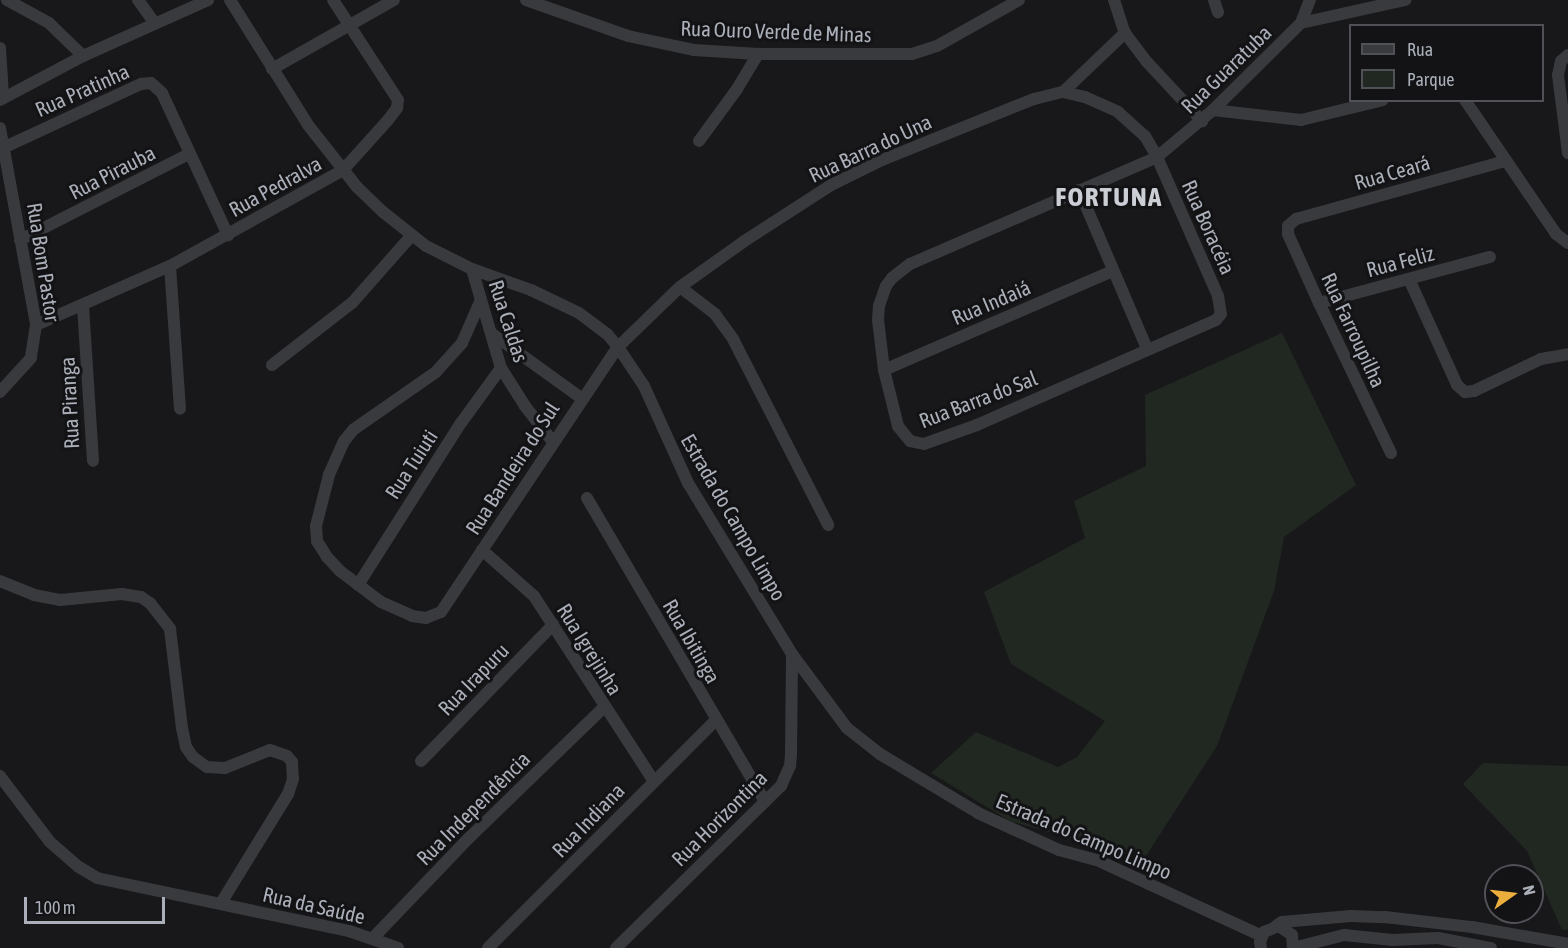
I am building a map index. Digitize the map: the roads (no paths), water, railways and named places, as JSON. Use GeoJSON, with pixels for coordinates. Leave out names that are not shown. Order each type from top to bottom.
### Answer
{"type":"FeatureCollection","features":[{"type":"Feature","properties":{"kind":"street"},"geometry":{"type":"LineString","coordinates":[[7,0],[49,23],[83,56]]}},
{"type":"Feature","properties":{"kind":"street"},"geometry":{"type":"LineString","coordinates":[[138,0],[155,23]]}},
{"type":"Feature","properties":{"kind":"street"},"geometry":{"type":"LineString","coordinates":[[0,48],[2,98],[83,56],[208,0]]}},
{"type":"Feature","properties":{"kind":"street","name":"Estrada do Campo Limpo"},"geometry":{"type":"LineString","coordinates":[[230,0],[308,124],[366,196],[411,236],[472,269],[531,290],[569,308],[590,321],[618,347],[644,386],[688,483],[792,654],[847,728],[880,754],[978,813],[1059,850],[1106,864],[1262,942]]}},
{"type":"Feature","properties":{"kind":"street","name":"Rua Pedralva"},"geometry":{"type":"LineString","coordinates":[[36,325],[170,266],[343,170],[388,120],[398,104],[394,93],[333,0]]}},
{"type":"Feature","properties":{"kind":"street"},"geometry":{"type":"LineString","coordinates":[[272,69],[394,0]]}},
{"type":"Feature","properties":{"kind":"street","name":"Rua Ouro Verde de Minas"},"geometry":{"type":"LineString","coordinates":[[526,0],[628,36],[664,45],[694,50],[758,54],[912,54],[937,46],[1019,0]]}},
{"type":"Feature","properties":{"kind":"street"},"geometry":{"type":"LineString","coordinates":[[1114,0],[1125,33],[1147,62],[1202,121]]}},
{"type":"Feature","properties":{"kind":"street","name":"Rua Guaratuba"},"geometry":{"type":"LineString","coordinates":[[1157,157],[1202,121],[1301,23],[1310,0]]}},
{"type":"Feature","properties":{"kind":"street"},"geometry":{"type":"LineString","coordinates":[[1301,23],[1406,0]]}},
{"type":"Feature","properties":{"kind":"street"},"geometry":{"type":"LineString","coordinates":[[1063,92],[1125,33]]}},
{"type":"Feature","properties":{"kind":"street"},"geometry":{"type":"LineString","coordinates":[[699,141],[737,89],[758,54]]}},
{"type":"Feature","properties":{"kind":"street"},"geometry":{"type":"LineString","coordinates":[[1568,56],[1559,66],[1558,84],[1568,153]]}},
{"type":"Feature","properties":{"kind":"street","name":"Rua Pratinha"},"geometry":{"type":"LineString","coordinates":[[5,147],[141,84],[151,83],[162,93],[228,235]]}},
{"type":"Feature","properties":{"kind":"street","name":"Rua Barra do Una"},"geometry":{"type":"LineString","coordinates":[[618,347],[680,287],[778,218],[831,185],[882,160],[1034,99],[1063,92],[1085,97],[1118,112],[1139,129],[1157,157]]}},
{"type":"Feature","properties":{"kind":"street"},"geometry":{"type":"LineString","coordinates":[[1213,110],[1301,120],[1375,102]]}},
{"type":"Feature","properties":{"kind":"street"},"geometry":{"type":"LineString","coordinates":[[1466,102],[1559,239],[1568,243]]}},
{"type":"Feature","properties":{"kind":"street","name":"Rua Bom Pastor"},"geometry":{"type":"LineString","coordinates":[[0,128],[36,325],[31,358],[0,392]]}},
{"type":"Feature","properties":{"kind":"street","name":"Rua Pirauba"},"geometry":{"type":"LineString","coordinates":[[20,240],[189,154]]}},
{"type":"Feature","properties":{"kind":"street","name":"Rua Barra do Sal"},"geometry":{"type":"LineString","coordinates":[[1157,157],[899,271],[886,286],[879,306],[879,344],[898,426],[910,441],[924,444],[977,425],[1216,320],[1221,314]]}},
{"type":"Feature","properties":{"kind":"street","name":"Rua Boracéia"},"geometry":{"type":"LineString","coordinates":[[1157,157],[1218,296],[1221,314]]}},
{"type":"Feature","properties":{"kind":"street","name":"Rua Ceará"},"geometry":{"type":"LineString","coordinates":[[1290,222],[1505,160]]}},
{"type":"Feature","properties":{"kind":"street"},"geometry":{"type":"LineString","coordinates":[[1079,190],[1147,349]]}},
{"type":"Feature","properties":{"kind":"street","name":"Rua Farroupilha"},"geometry":{"type":"LineString","coordinates":[[1290,222],[1288,234],[1390,453]]}},
{"type":"Feature","properties":{"kind":"street"},"geometry":{"type":"LineString","coordinates":[[272,365],[352,303],[411,236]]}},
{"type":"Feature","properties":{"kind":"street","name":"Rua Feliz"},"geometry":{"type":"LineString","coordinates":[[1319,303],[1490,257]]}},
{"type":"Feature","properties":{"kind":"street"},"geometry":{"type":"LineString","coordinates":[[170,266],[180,409]]}},
{"type":"Feature","properties":{"kind":"street","name":"Rua Caldas"},"geometry":{"type":"LineString","coordinates":[[472,269],[501,368],[553,442]]}},
{"type":"Feature","properties":{"kind":"street","name":"Rua Indaiá"},"geometry":{"type":"LineString","coordinates":[[884,370],[1113,271]]}},
{"type":"Feature","properties":{"kind":"street"},"geometry":{"type":"LineString","coordinates":[[1410,279],[1457,386],[1465,392],[1474,391],[1541,359],[1568,354]]}},
{"type":"Feature","properties":{"kind":"street"},"geometry":{"type":"LineString","coordinates":[[680,287],[715,314],[733,339],[828,525]]}},
{"type":"Feature","properties":{"kind":"street"},"geometry":{"type":"LineString","coordinates":[[358,585],[327,557],[317,541],[316,525],[329,475],[344,441],[353,430],[436,372],[462,343],[480,302]]}},
{"type":"Feature","properties":{"kind":"street","name":"Rua Piranga"},"geometry":{"type":"LineString","coordinates":[[83,306],[93,461]]}},
{"type":"Feature","properties":{"kind":"street"},"geometry":{"type":"LineString","coordinates":[[491,333],[581,398]]}},
{"type":"Feature","properties":{"kind":"street","name":"Rua Bandeira do Sul"},"geometry":{"type":"LineString","coordinates":[[358,585],[381,602],[412,616],[426,618],[441,612],[581,398],[618,347]]}},
{"type":"Feature","properties":{"kind":"street","name":"Rua Tuiuti"},"geometry":{"type":"LineString","coordinates":[[358,585],[461,423],[501,368]]}},
{"type":"Feature","properties":{"kind":"street","name":"Rua Ibitinga"},"geometry":{"type":"LineString","coordinates":[[587,498],[765,802]]}},
{"type":"Feature","properties":{"kind":"street","name":"Rua Igrejinha"},"geometry":{"type":"LineString","coordinates":[[482,550],[534,596],[653,780]]}},
{"type":"Feature","properties":{"kind":"street"},"geometry":{"type":"LineString","coordinates":[[0,581],[34,595],[60,600],[122,594],[141,597],[150,603],[170,629],[182,728],[186,747],[193,757],[207,767],[225,768],[270,750],[287,756],[292,762],[293,779],[288,794],[221,903]]}},
{"type":"Feature","properties":{"kind":"street","name":"Rua Irapuru"},"geometry":{"type":"LineString","coordinates":[[421,761],[553,625]]}},
{"type":"Feature","properties":{"kind":"street","name":"Rua Horizontina"},"geometry":{"type":"LineString","coordinates":[[616,948],[781,786],[790,766],[792,654]]}},
{"type":"Feature","properties":{"kind":"street","name":"Rua Independência"},"geometry":{"type":"LineString","coordinates":[[373,938],[478,828],[604,707]]}},
{"type":"Feature","properties":{"kind":"street","name":"Rua Indiana"},"geometry":{"type":"LineString","coordinates":[[488,948],[653,780],[716,720]]}},
{"type":"Feature","properties":{"kind":"street","name":"Rua da Saúde"},"geometry":{"type":"LineString","coordinates":[[0,776],[50,842],[97,878],[221,903],[373,938],[398,948]]}},
{"type":"Feature","properties":{"kind":"street"},"geometry":{"type":"LineString","coordinates":[[1262,942],[1269,928],[1282,922],[1351,916],[1385,917],[1472,927],[1568,944]]}},
{"type":"Feature","properties":{"kind":"street"},"geometry":{"type":"LineString","coordinates":[[1276,926],[1284,927],[1292,935],[1293,948],[1344,935],[1406,944],[1438,938],[1491,948]]}},
{"type":"Feature","properties":{"kind":"district","name":"FORTUNA"},"geometry":{"type":"Point","coordinates":[1109,197]}}]}
